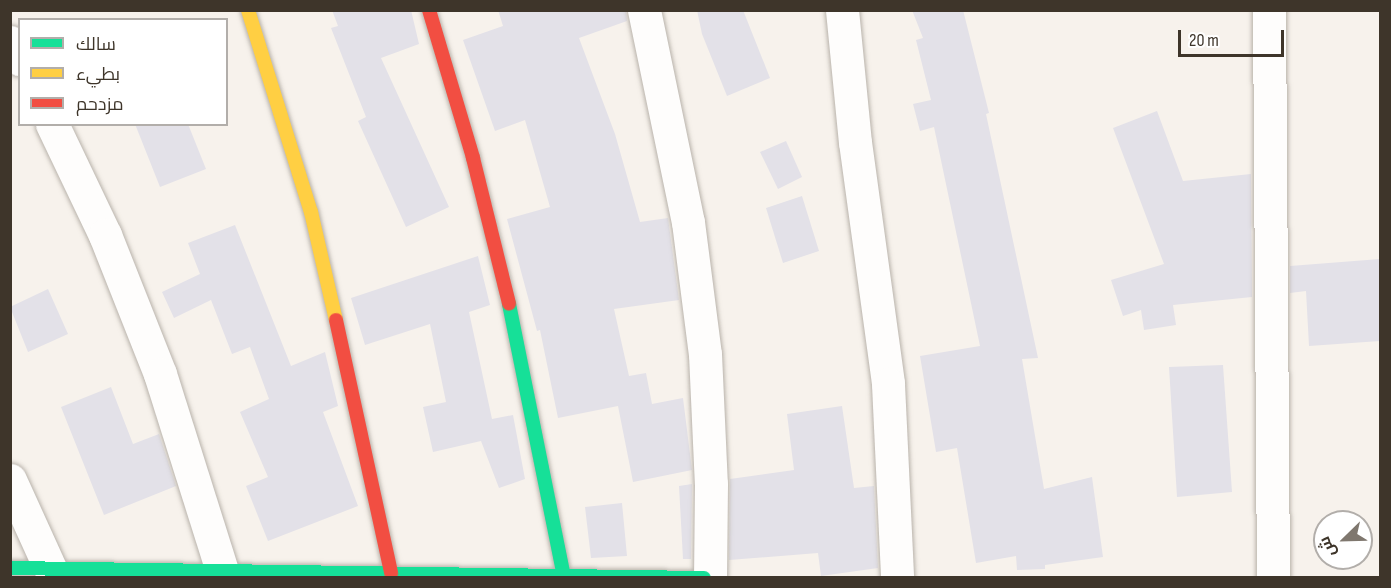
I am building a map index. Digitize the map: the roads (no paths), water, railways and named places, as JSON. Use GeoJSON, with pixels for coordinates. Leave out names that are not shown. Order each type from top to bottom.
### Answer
{"type":"FeatureCollection","features":[{"type":"Feature","properties":{"kind":"street"},"geometry":{"type":"LineString","coordinates":[[248,10],[311,212],[355,398],[391,573]]}},
{"type":"Feature","properties":{"kind":"street"},"geometry":{"type":"LineString","coordinates":[[429,10],[473,158],[513,320],[564,576]]}},
{"type":"Feature","properties":{"kind":"street"},"geometry":{"type":"LineString","coordinates":[[644,10],[688,222],[705,354],[711,484],[710,578]]}},
{"type":"Feature","properties":{"kind":"street"},"geometry":{"type":"LineString","coordinates":[[842,10],[855,142],[888,384],[897,578]]}},
{"type":"Feature","properties":{"kind":"street"},"geometry":{"type":"LineString","coordinates":[[1269,10],[1273,578]]}},
{"type":"Feature","properties":{"kind":"street"},"geometry":{"type":"LineString","coordinates":[[10,42],[18,56]]}},
{"type":"Feature","properties":{"kind":"street"},"geometry":{"type":"LineString","coordinates":[[53,126],[105,235],[160,374],[222,571]]}},
{"type":"Feature","properties":{"kind":"street"},"geometry":{"type":"LineString","coordinates":[[10,480],[51,568]]}},
{"type":"Feature","properties":{"kind":"street"},"geometry":{"type":"LineString","coordinates":[[10,568],[222,571],[309,575],[391,573],[704,578]]}}]}
